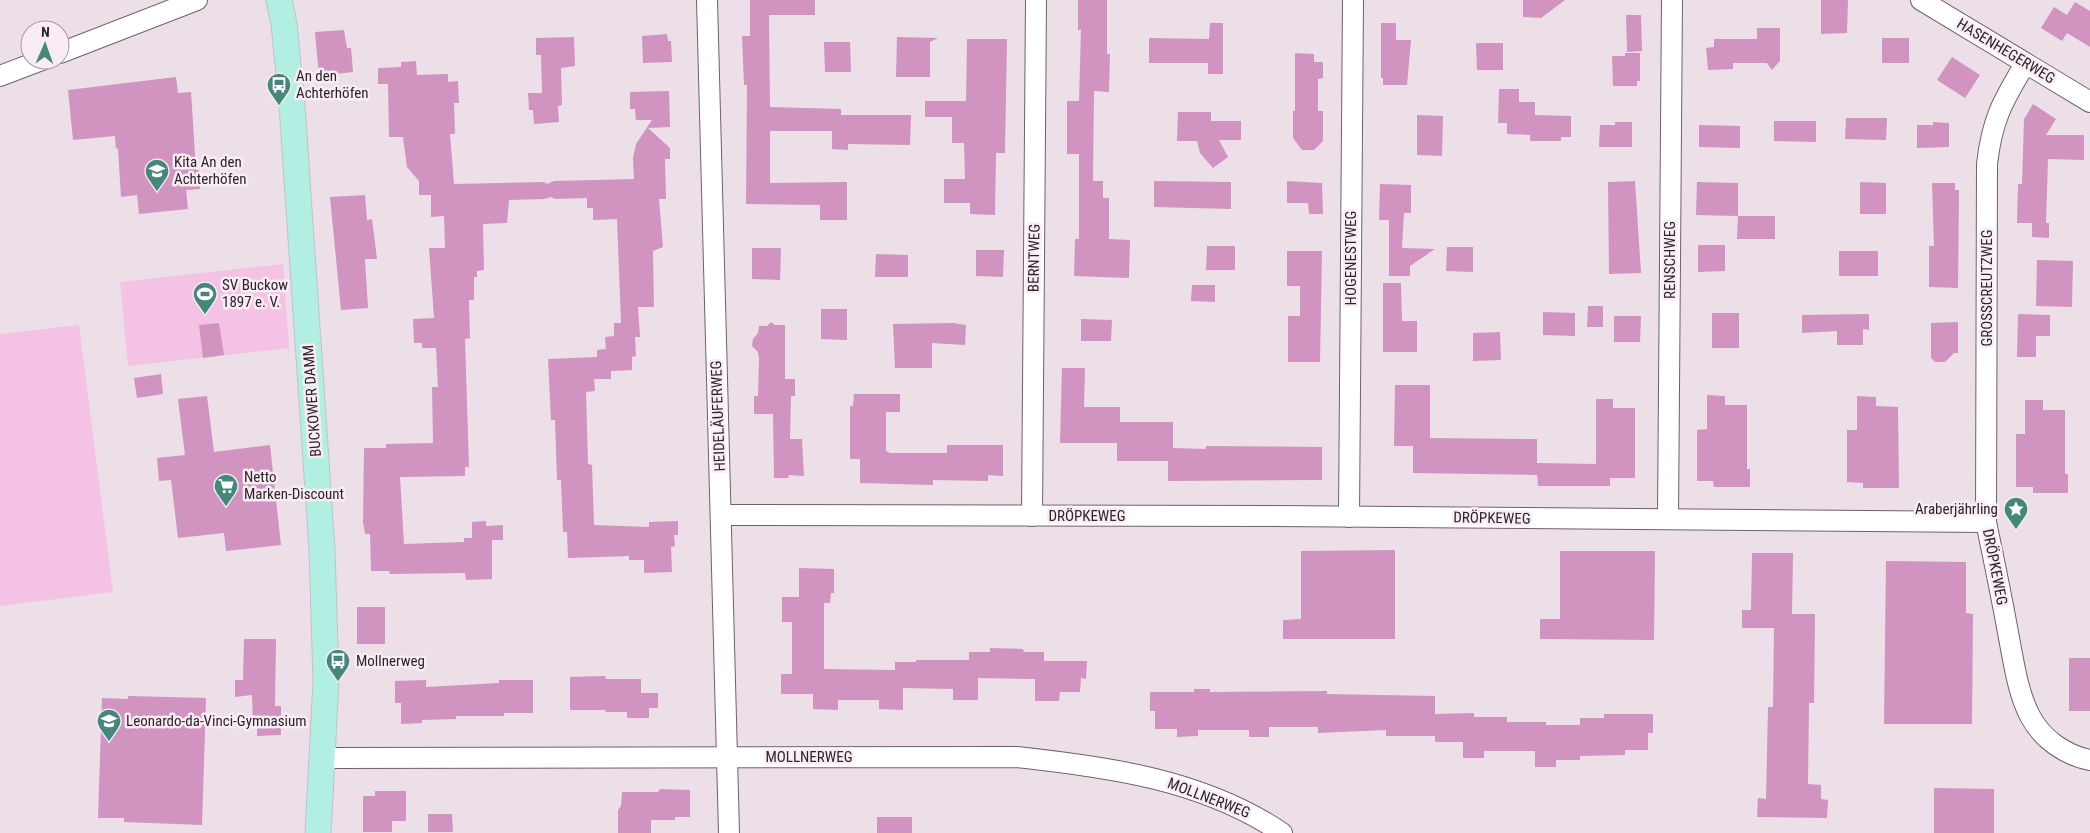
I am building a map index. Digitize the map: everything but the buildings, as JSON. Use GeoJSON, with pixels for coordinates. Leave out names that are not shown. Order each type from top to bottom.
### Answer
{"type":"FeatureCollection","features":[{"type":"Feature","properties":{"kind":"main road","name":"BUCKOWER DAMM"},"geometry":{"type":"LineString","coordinates":[[279,0],[284,24],[292,105],[322,550],[326,682],[318,833]]}},
{"type":"Feature","properties":{"kind":"street"},"geometry":{"type":"LineString","coordinates":[[70,49],[197,0]]}},
{"type":"Feature","properties":{"kind":"street","name":"HEIDELÄUFERWEG"},"geometry":{"type":"LineString","coordinates":[[707,0],[729,833]]}},
{"type":"Feature","properties":{"kind":"street","name":"BERNTWEG"},"geometry":{"type":"LineString","coordinates":[[1032,516],[1036,0]]}},
{"type":"Feature","properties":{"kind":"street","name":"HOGENESTWEG"},"geometry":{"type":"LineString","coordinates":[[1349,517],[1353,0]]}},
{"type":"Feature","properties":{"kind":"street","name":"RENSCHWEG"},"geometry":{"type":"LineString","coordinates":[[1668,519],[1672,0]]}},
{"type":"Feature","properties":{"kind":"street","name":"HASENHEGERWEG"},"geometry":{"type":"LineString","coordinates":[[1921,0],[2090,102]]}},
{"type":"Feature","properties":{"kind":"street","name":"GROSSCREUTZWEG"},"geometry":{"type":"LineString","coordinates":[[1986,522],[1988,164],[1990,140],[1996,115],[2025,64]]}},
{"type":"Feature","properties":{"kind":"street"},"geometry":{"type":"LineString","coordinates":[[0,76],[20,68]]}},
{"type":"Feature","properties":{"kind":"street","name":"DRÖPKEWEG"},"geometry":{"type":"LineString","coordinates":[[721,515],[1986,522],[2017,677],[2030,716],[2038,728],[2054,744],[2069,753],[2090,760]]}},
{"type":"Feature","properties":{"kind":"street","name":"MOLLNERWEG"},"geometry":{"type":"LineString","coordinates":[[323,758],[1017,757],[1086,764],[1142,775],[1210,796],[1258,818],[1282,833]]}},
{"type":"Feature","properties":{"kind":"shaded area","name":"SV Buckow 1897 e. V."},"geometry":{"type":"Polygon","coordinates":[[[283,264],[289,348],[128,366],[120,282],[283,264]]]}},
{"type":"Feature","properties":{"kind":"shaded area"},"geometry":{"type":"Polygon","coordinates":[[[79,325],[113,592],[0,606],[0,334],[79,325]]]}},
{"type":"Feature","properties":{"kind":"place","name":"An den Achterhöfen"},"geometry":{"type":"Point","coordinates":[279,106]}},
{"type":"Feature","properties":{"kind":"place","name":"Kita An den Achterhöfen"},"geometry":{"type":"Point","coordinates":[157,192]}},
{"type":"Feature","properties":{"kind":"place","name":"SV Buckow 1897 e. V."},"geometry":{"type":"Point","coordinates":[205,315]}},
{"type":"Feature","properties":{"kind":"place","name":"Netto Marken-Discount"},"geometry":{"type":"Point","coordinates":[226,507]}},
{"type":"Feature","properties":{"kind":"place","name":"Araberjährling"},"geometry":{"type":"Point","coordinates":[2016,530]}},
{"type":"Feature","properties":{"kind":"place","name":"Mollnerweg"},"geometry":{"type":"Point","coordinates":[338,682]}},
{"type":"Feature","properties":{"kind":"place","name":"Leonardo-da-Vinci-Gymnasium"},"geometry":{"type":"Point","coordinates":[109,742]}}]}
